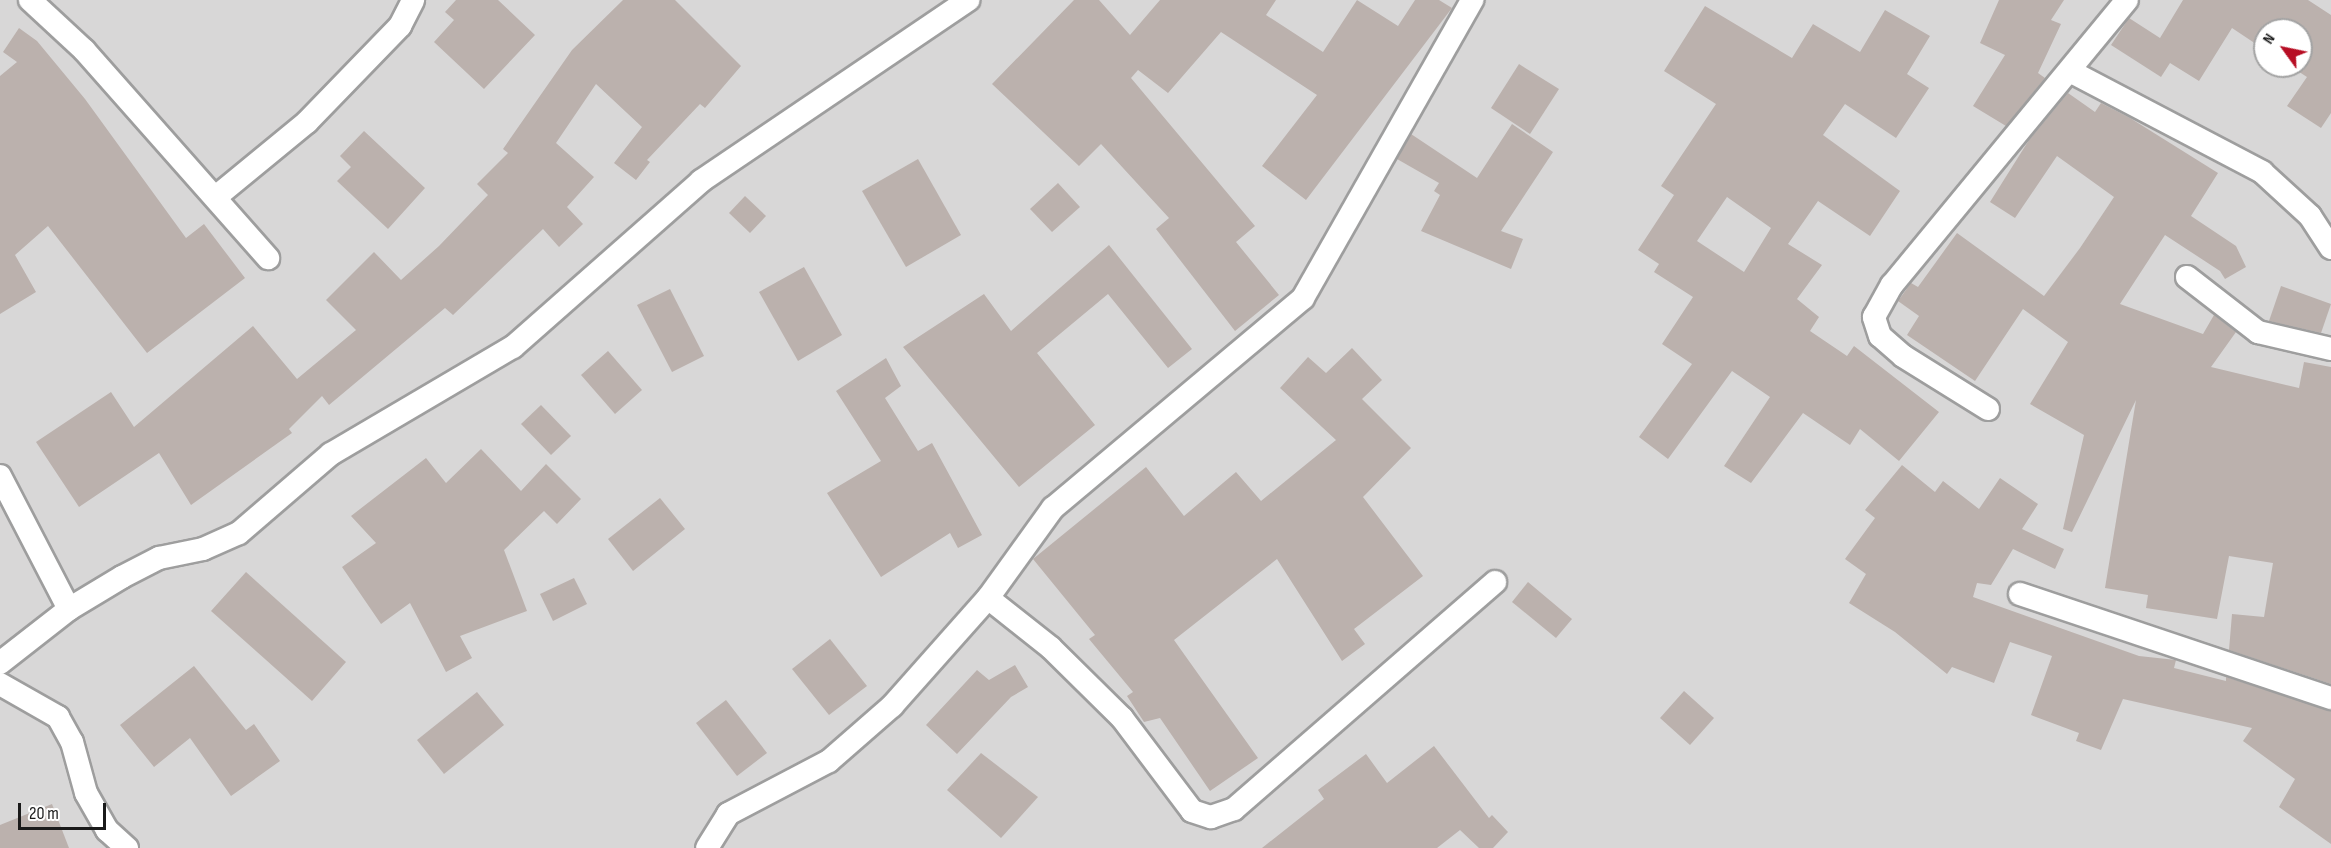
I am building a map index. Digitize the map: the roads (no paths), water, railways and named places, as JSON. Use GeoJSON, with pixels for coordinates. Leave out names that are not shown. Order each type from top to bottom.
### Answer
{"type":"FeatureCollection","features":[{"type":"Feature","properties":{"kind":"street"},"geometry":{"type":"LineString","coordinates":[[30,0],[84,50],[218,196],[268,258]]}},
{"type":"Feature","properties":{"kind":"street"},"geometry":{"type":"LineString","coordinates":[[218,196],[307,122],[400,26],[413,0]]}},
{"type":"Feature","properties":{"kind":"street"},"geometry":{"type":"LineString","coordinates":[[0,663],[69,609],[159,558],[203,549],[239,533],[331,454],[513,347],[701,181],[968,0]]}},
{"type":"Feature","properties":{"kind":"street"},"geometry":{"type":"LineString","coordinates":[[707,848],[728,814],[829,761],[892,706],[988,598],[1053,508],[1303,298],[1472,0]]}},
{"type":"Feature","properties":{"kind":"street"},"geometry":{"type":"LineString","coordinates":[[1988,409],[1903,356],[1881,336],[1874,317],[1892,285],[2127,0]]}},
{"type":"Feature","properties":{"kind":"street"},"geometry":{"type":"LineString","coordinates":[[2070,71],[2262,172],[2310,216],[2331,248]]}},
{"type":"Feature","properties":{"kind":"street"},"geometry":{"type":"LineString","coordinates":[[2187,277],[2258,332],[2331,349]]}},
{"type":"Feature","properties":{"kind":"street"},"geometry":{"type":"LineString","coordinates":[[0,476],[69,609]]}},
{"type":"Feature","properties":{"kind":"street"},"geometry":{"type":"LineString","coordinates":[[988,598],[1051,648],[1122,718],[1192,811],[1212,818],[1234,809],[1496,582]]}},
{"type":"Feature","properties":{"kind":"street"},"geometry":{"type":"LineString","coordinates":[[2020,594],[2331,698]]}},
{"type":"Feature","properties":{"kind":"street"},"geometry":{"type":"LineString","coordinates":[[0,684],[58,717],[72,742],[86,793],[107,830],[127,848]]}}]}
